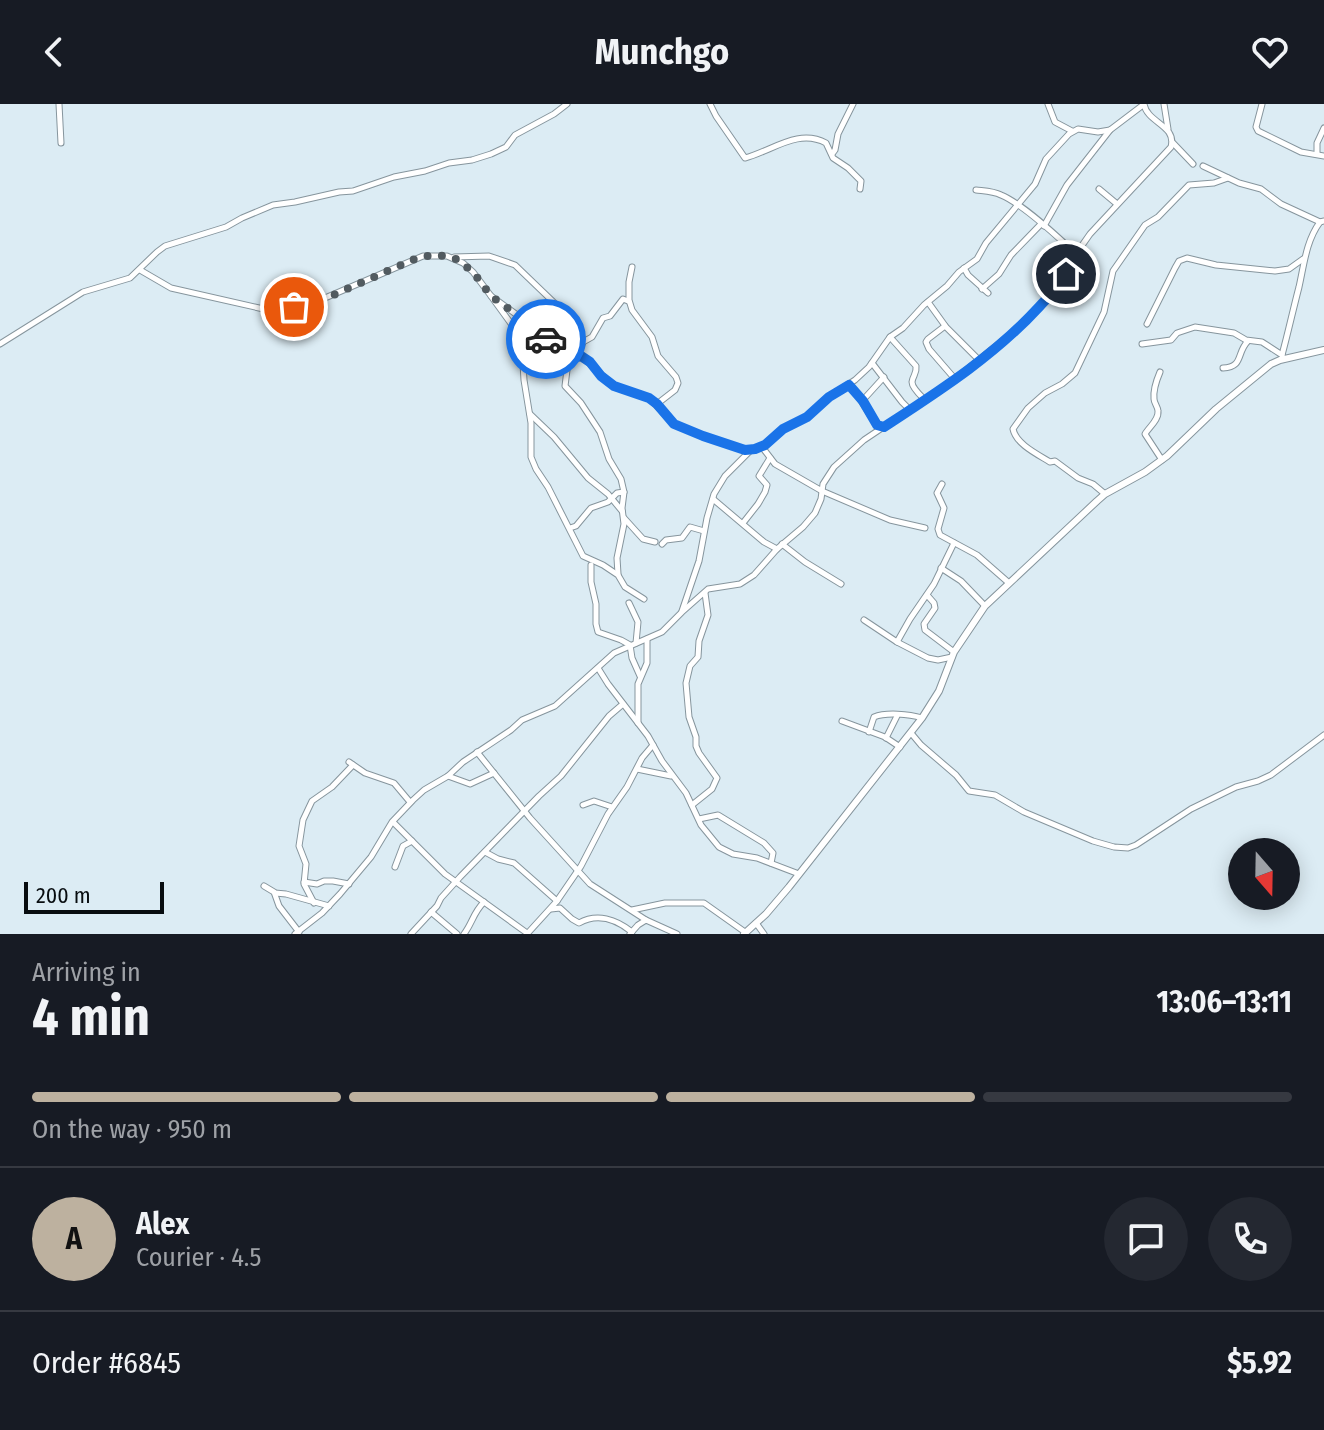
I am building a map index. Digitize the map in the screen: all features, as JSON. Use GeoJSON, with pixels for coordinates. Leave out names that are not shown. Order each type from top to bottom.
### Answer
{"type":"FeatureCollection","features":[{"type":"Feature","properties":{"kind":"street"},"geometry":{"type":"LineString","coordinates":[[59,104],[61,143]]}},
{"type":"Feature","properties":{"kind":"street"},"geometry":{"type":"LineString","coordinates":[[0,344],[71,298],[130,278],[165,246],[226,227],[267,207],[353,191],[394,177],[491,154],[506,147],[515,135],[567,104]]}},
{"type":"Feature","properties":{"kind":"street"},"geometry":{"type":"LineString","coordinates":[[710,104],[745,158],[775,145],[806,137],[824,141],[833,158],[861,181],[860,189]]}},
{"type":"Feature","properties":{"kind":"street"},"geometry":{"type":"LineString","coordinates":[[832,155],[838,134],[853,104]]}},
{"type":"Feature","properties":{"kind":"street"},"geometry":{"type":"LineString","coordinates":[[1048,104],[1054,121],[1073,131]]}},
{"type":"Feature","properties":{"kind":"street"},"geometry":{"type":"LineString","coordinates":[[982,289],[1042,225],[1067,185],[1110,130],[1144,104],[1148,114],[1168,130],[1173,143],[1193,164]]}},
{"type":"Feature","properties":{"kind":"street"},"geometry":{"type":"LineString","coordinates":[[1164,104],[1168,130]]}},
{"type":"Feature","properties":{"kind":"street"},"geometry":{"type":"LineString","coordinates":[[1262,104],[1256,127],[1258,131],[1301,152],[1321,155],[1317,143],[1324,128]]}},
{"type":"Feature","properties":{"kind":"street"},"geometry":{"type":"LineString","coordinates":[[682,612],[699,561],[716,490],[725,476],[750,451],[762,447],[783,429],[807,417],[829,397],[849,385],[872,363],[890,337],[977,259],[986,243],[1035,184],[1046,159],[1073,131],[1110,130]]}},
{"type":"Feature","properties":{"kind":"street"},"geometry":{"type":"LineString","coordinates":[[264,886],[275,893],[279,906],[299,933],[330,906],[371,857],[392,822],[424,790],[448,776],[522,720],[555,706],[614,653],[662,632],[711,588],[731,586],[754,575],[815,513],[823,484],[834,467],[864,440],[980,361],[1058,288],[1090,234],[1173,143]]}},
{"type":"Feature","properties":{"kind":"street"},"geometry":{"type":"LineString","coordinates":[[1203,166],[1261,189],[1281,204],[1322,221],[1303,259],[1281,357]]}},
{"type":"Feature","properties":{"kind":"street"},"geometry":{"type":"LineString","coordinates":[[1105,494],[1055,461],[1048,462],[1018,440],[1013,427],[1028,408],[1078,369],[1104,312],[1113,271],[1145,225],[1158,217],[1189,185],[1228,178]]}},
{"type":"Feature","properties":{"kind":"street"},"geometry":{"type":"LineString","coordinates":[[1099,189],[1117,204]]}},
{"type":"Feature","properties":{"kind":"street"},"geometry":{"type":"LineString","coordinates":[[976,190],[999,194],[1018,205],[1076,254]]}},
{"type":"Feature","properties":{"kind":"street"},"geometry":{"type":"LineString","coordinates":[[140,270],[171,288],[268,310],[304,307],[423,256],[489,256],[515,265],[568,316],[572,330],[581,336],[583,342],[578,355],[568,362],[558,360],[542,333],[491,296]]}},
{"type":"Feature","properties":{"kind":"street"},"geometry":{"type":"LineString","coordinates":[[452,257],[469,268],[512,325],[522,347],[532,462],[569,528],[581,558],[591,565],[606,567]]}},
{"type":"Feature","properties":{"kind":"street"},"geometry":{"type":"LineString","coordinates":[[1147,324],[1179,261],[1187,258],[1216,265],[1275,271],[1289,269],[1303,259]]}},
{"type":"Feature","properties":{"kind":"street"},"geometry":{"type":"LineString","coordinates":[[632,267],[629,282],[634,314],[652,337],[658,356],[678,383],[675,390],[657,404]]}},
{"type":"Feature","properties":{"kind":"street"},"geometry":{"type":"LineString","coordinates":[[964,268],[988,293]]}},
{"type":"Feature","properties":{"kind":"street"},"geometry":{"type":"LineString","coordinates":[[583,342],[592,337],[603,318],[610,316],[623,299],[630,302]]}},
{"type":"Feature","properties":{"kind":"street"},"geometry":{"type":"LineString","coordinates":[[928,302],[945,326],[980,361]]}},
{"type":"Feature","properties":{"kind":"street"},"geometry":{"type":"LineString","coordinates":[[945,326],[926,342],[955,379]]}},
{"type":"Feature","properties":{"kind":"street"},"geometry":{"type":"LineString","coordinates":[[1142,344],[1171,340],[1177,333],[1195,327],[1226,331],[1262,342],[1281,357]]}},
{"type":"Feature","properties":{"kind":"street"},"geometry":{"type":"LineString","coordinates":[[890,337],[916,366],[912,381],[925,400]]}},
{"type":"Feature","properties":{"kind":"street"},"geometry":{"type":"LineString","coordinates":[[1223,368],[1236,364],[1243,346],[1249,340]]}},
{"type":"Feature","properties":{"kind":"street"},"geometry":{"type":"LineString","coordinates":[[631,910],[665,903],[699,902],[709,905],[745,933],[773,906],[911,733],[939,691],[953,655],[985,606],[1105,494],[1162,460],[1271,364],[1281,357],[1324,350]]}},
{"type":"Feature","properties":{"kind":"street"},"geometry":{"type":"LineString","coordinates":[[578,355],[590,362],[614,386],[657,404],[674,424],[750,451]]}},
{"type":"Feature","properties":{"kind":"street"},"geometry":{"type":"LineString","coordinates":[[568,362],[565,386],[581,403],[600,432],[611,464],[621,479],[624,492],[623,538],[617,558],[618,575]]}},
{"type":"Feature","properties":{"kind":"street"},"geometry":{"type":"LineString","coordinates":[[872,363],[910,410]]}},
{"type":"Feature","properties":{"kind":"street"},"geometry":{"type":"LineString","coordinates":[[1160,372],[1154,397],[1158,414],[1145,434],[1162,460]]}},
{"type":"Feature","properties":{"kind":"street"},"geometry":{"type":"LineString","coordinates":[[863,401],[884,377]]}},
{"type":"Feature","properties":{"kind":"street"},"geometry":{"type":"LineString","coordinates":[[849,385],[877,425],[884,427]]}},
{"type":"Feature","properties":{"kind":"street"},"geometry":{"type":"LineString","coordinates":[[530,413],[588,478],[611,498],[643,539],[658,543],[682,538],[691,527],[704,531]]}},
{"type":"Feature","properties":{"kind":"street"},"geometry":{"type":"LineString","coordinates":[[762,447],[775,464],[822,491],[890,520],[925,528]]}},
{"type":"Feature","properties":{"kind":"street"},"geometry":{"type":"LineString","coordinates":[[743,523],[765,492],[767,485],[760,475],[770,458]]}},
{"type":"Feature","properties":{"kind":"street"},"geometry":{"type":"LineString","coordinates":[[942,484],[937,493],[944,508],[938,529],[940,535],[977,555],[1009,583]]}},
{"type":"Feature","properties":{"kind":"street"},"geometry":{"type":"LineString","coordinates":[[569,528],[576,526],[591,508],[624,492]]}},
{"type":"Feature","properties":{"kind":"street"},"geometry":{"type":"LineString","coordinates":[[714,502],[777,549]]}},
{"type":"Feature","properties":{"kind":"street"},"geometry":{"type":"LineString","coordinates":[[897,642],[927,595],[954,543]]}},
{"type":"Feature","properties":{"kind":"street"},"geometry":{"type":"LineString","coordinates":[[782,544],[841,584]]}},
{"type":"Feature","properties":{"kind":"street"},"geometry":{"type":"LineString","coordinates":[[580,552],[618,575],[625,587],[644,599]]}},
{"type":"Feature","properties":{"kind":"street"},"geometry":{"type":"LineString","coordinates":[[591,565],[598,632],[633,644]]}},
{"type":"Feature","properties":{"kind":"street"},"geometry":{"type":"LineString","coordinates":[[941,568],[961,581],[985,606]]}},
{"type":"Feature","properties":{"kind":"street"},"geometry":{"type":"LineString","coordinates":[[692,805],[712,789],[717,778],[696,746],[686,683],[690,666],[699,655],[699,641],[708,615],[705,592]]}},
{"type":"Feature","properties":{"kind":"street"},"geometry":{"type":"LineString","coordinates":[[927,595],[935,608],[924,624],[925,630],[953,655]]}},
{"type":"Feature","properties":{"kind":"street"},"geometry":{"type":"LineString","coordinates":[[629,603],[638,622],[632,658],[640,676]]}},
{"type":"Feature","properties":{"kind":"street"},"geometry":{"type":"LineString","coordinates":[[864,620],[897,642],[935,660],[953,655]]}},
{"type":"Feature","properties":{"kind":"street"},"geometry":{"type":"LineString","coordinates":[[638,723],[640,676],[647,663],[647,639]]}},
{"type":"Feature","properties":{"kind":"street"},"geometry":{"type":"LineString","coordinates":[[598,668],[686,793],[709,837],[725,851],[799,874]]}},
{"type":"Feature","properties":{"kind":"street"},"geometry":{"type":"LineString","coordinates":[[411,934],[485,852],[565,771],[609,716],[623,704]]}},
{"type":"Feature","properties":{"kind":"street"},"geometry":{"type":"LineString","coordinates":[[869,732],[875,716],[910,714],[922,718]]}},
{"type":"Feature","properties":{"kind":"street"},"geometry":{"type":"LineString","coordinates":[[886,738],[897,716]]}},
{"type":"Feature","properties":{"kind":"street"},"geometry":{"type":"LineString","coordinates":[[842,721],[886,738],[900,747]]}},
{"type":"Feature","properties":{"kind":"street"},"geometry":{"type":"LineString","coordinates":[[911,733],[969,791],[995,795],[1024,812],[1093,841],[1127,848],[1232,788],[1265,779],[1324,735]]}},
{"type":"Feature","properties":{"kind":"street"},"geometry":{"type":"LineString","coordinates":[[392,822],[434,863],[527,934],[557,901],[578,870],[612,807],[653,745]]}},
{"type":"Feature","properties":{"kind":"street"},"geometry":{"type":"LineString","coordinates":[[477,752],[525,811],[599,891],[646,920],[677,934]]}},
{"type":"Feature","properties":{"kind":"street"},"geometry":{"type":"LineString","coordinates":[[314,903],[304,882],[306,864],[299,846],[303,820],[312,801],[332,787],[351,764],[394,783],[410,802]]}},
{"type":"Feature","properties":{"kind":"street"},"geometry":{"type":"LineString","coordinates":[[637,769],[672,776]]}},
{"type":"Feature","properties":{"kind":"street"},"geometry":{"type":"LineString","coordinates":[[448,776],[470,784],[494,773]]}},
{"type":"Feature","properties":{"kind":"street"},"geometry":{"type":"LineString","coordinates":[[583,805],[594,801],[612,807]]}},
{"type":"Feature","properties":{"kind":"street"},"geometry":{"type":"LineString","coordinates":[[699,819],[718,815],[764,843],[773,851],[771,863]]}},
{"type":"Feature","properties":{"kind":"street"},"geometry":{"type":"LineString","coordinates":[[395,867],[403,846],[412,841]]}},
{"type":"Feature","properties":{"kind":"street"},"geometry":{"type":"LineString","coordinates":[[485,852],[514,863],[557,901]]}},
{"type":"Feature","properties":{"kind":"street"},"geometry":{"type":"LineString","coordinates":[[304,882],[349,884]]}},
{"type":"Feature","properties":{"kind":"street"},"geometry":{"type":"LineString","coordinates":[[275,893],[330,906]]}},
{"type":"Feature","properties":{"kind":"street"},"geometry":{"type":"LineString","coordinates":[[464,934],[474,921],[474,913],[484,902]]}},
{"type":"Feature","properties":{"kind":"street"},"geometry":{"type":"LineString","coordinates":[[550,909],[560,908],[579,923],[590,917],[602,917],[631,933],[646,920]]}},
{"type":"Feature","properties":{"kind":"street"},"geometry":{"type":"LineString","coordinates":[[431,912],[457,934]]}},
{"type":"Feature","properties":{"kind":"street"},"geometry":{"type":"LineString","coordinates":[[756,923],[764,934]]}},
{"type":"Feature","properties":{"kind":"way so far"},"geometry":{"type":"LineString","coordinates":[[294,307],[313,304],[417,258],[444,255],[469,268],[491,296],[546,339]]}},
{"type":"Feature","properties":{"kind":"route"},"geometry":{"type":"LineString","coordinates":[[546,339],[558,360],[568,362],[581,356],[614,386],[649,398],[674,424],[750,451],[765,445],[783,429],[807,417],[829,397],[849,385],[877,425],[884,427],[996,348],[1058,288],[1066,274]]}}]}
